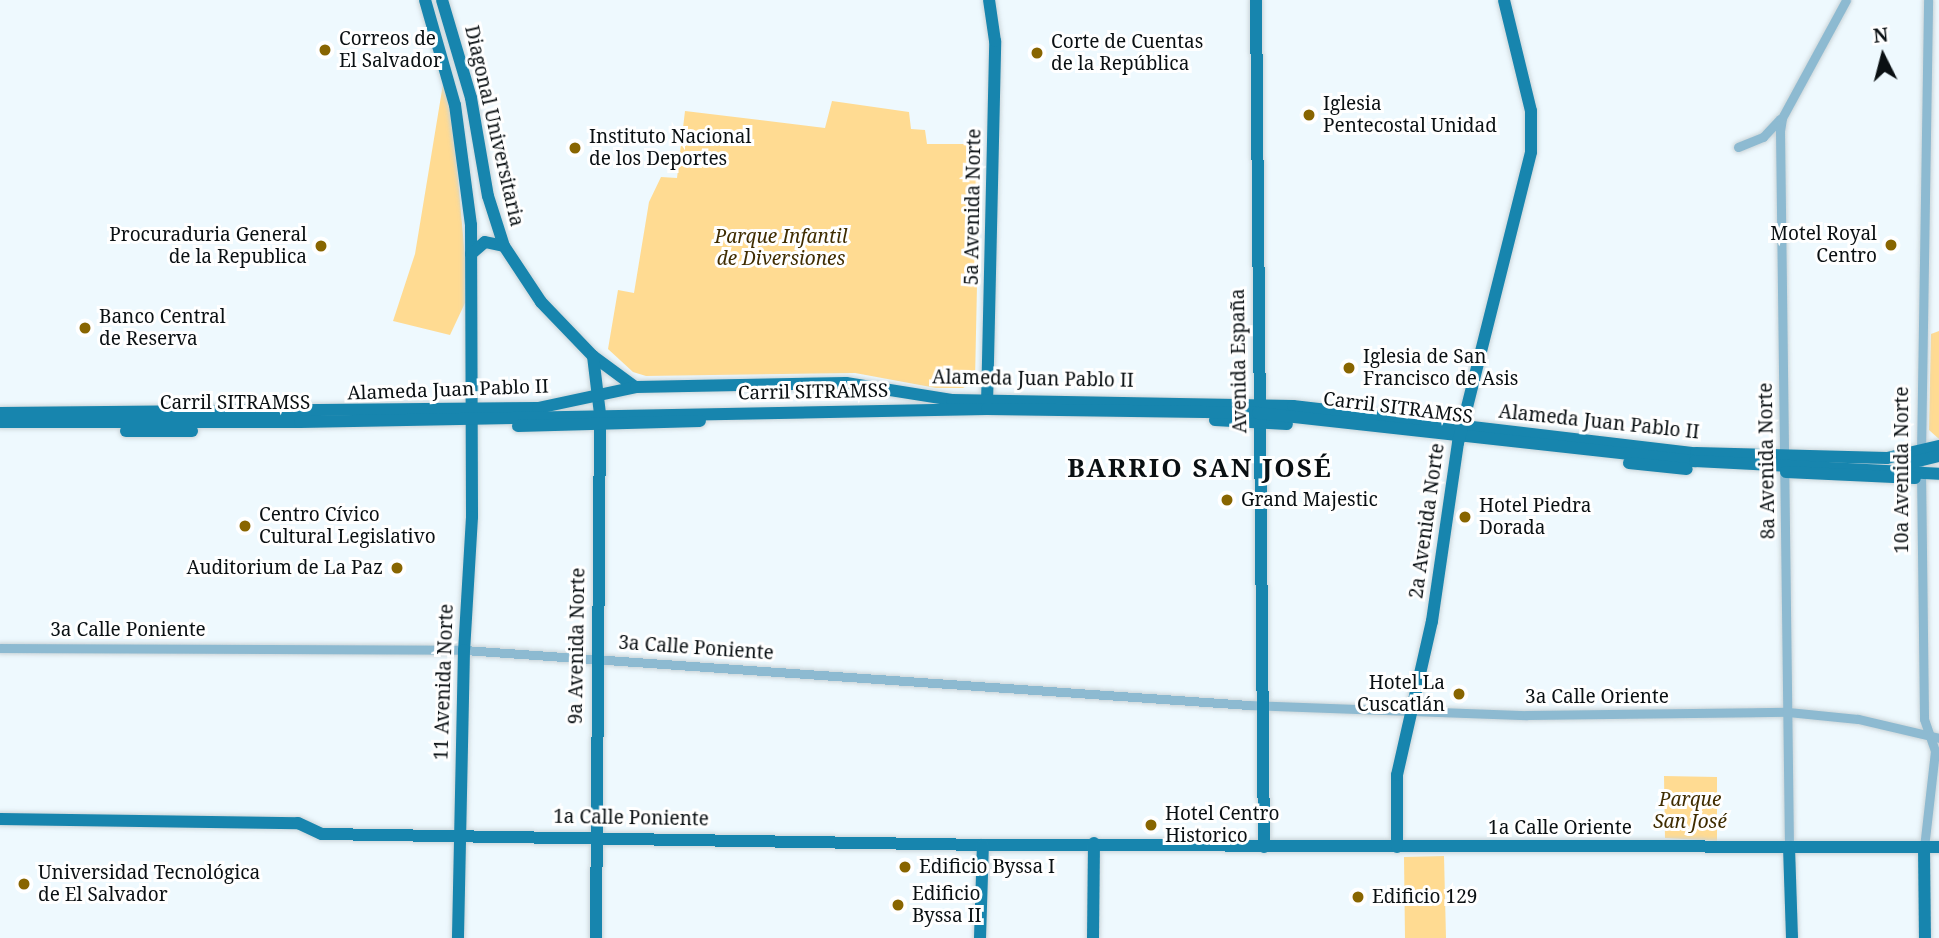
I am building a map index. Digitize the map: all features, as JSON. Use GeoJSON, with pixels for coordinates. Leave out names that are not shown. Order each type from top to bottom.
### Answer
{"type":"FeatureCollection","features":[{"type":"Feature","properties":{"kind":"main road","name":"Diagonal Universitaria"},"geometry":{"type":"LineString","coordinates":[[425,0],[455,105],[470,200],[471,419]]}},
{"type":"Feature","properties":{"kind":"main road","name":"Diagonal Universitaria"},"geometry":{"type":"LineString","coordinates":[[442,0],[471,98],[488,196],[504,246],[524,282],[593,356],[635,387]]}},
{"type":"Feature","properties":{"kind":"main road","name":"Avenida España"},"geometry":{"type":"LineString","coordinates":[[1256,0],[1264,847]]}},
{"type":"Feature","properties":{"kind":"main road","name":"2a Avenida Norte"},"geometry":{"type":"LineString","coordinates":[[1397,847],[1397,775],[1432,621],[1459,435],[1531,152],[1531,111],[1504,0]]}},
{"type":"Feature","properties":{"kind":"main road","name":"5a Avenida Norte"},"geometry":{"type":"LineString","coordinates":[[987,408],[995,40],[990,3]]}},
{"type":"Feature","properties":{"kind":"main road"},"geometry":{"type":"LineString","coordinates":[[470,200],[482,209],[488,196]]}},
{"type":"Feature","properties":{"kind":"main road"},"geometry":{"type":"LineString","coordinates":[[471,254],[485,242],[504,246]]}},
{"type":"Feature","properties":{"kind":"main road","name":"9a Avenida Norte"},"geometry":{"type":"LineString","coordinates":[[593,356],[600,409],[595,658],[596,938]]}},
{"type":"Feature","properties":{"kind":"main road","name":"Alameda Juan Pablo II"},"geometry":{"type":"LineString","coordinates":[[0,430],[471,419],[600,409],[635,387],[858,383],[987,408]]}},
{"type":"Feature","properties":{"kind":"main road","name":"Carril SITRAMSS"},"geometry":{"type":"LineString","coordinates":[[600,409],[653,391],[854,390],[946,409]]}},
{"type":"Feature","properties":{"kind":"main road","name":"Alameda Juan Pablo II"},"geometry":{"type":"LineString","coordinates":[[0,413],[471,419],[558,406],[600,409],[987,408],[1258,413],[1459,435]]}},
{"type":"Feature","properties":{"kind":"main road","name":"Carril SITRAMSS"},"geometry":{"type":"LineString","coordinates":[[0,422],[471,419],[554,416],[600,409],[987,408]]}},
{"type":"Feature","properties":{"kind":"main road","name":"11 Avenida Norte"},"geometry":{"type":"LineString","coordinates":[[458,938],[464,650],[472,517],[471,419]]}},
{"type":"Feature","properties":{"kind":"main road","name":"Carril SITRAMSS"},"geometry":{"type":"LineString","coordinates":[[1459,435],[1695,461],[1886,468],[1921,465],[1939,456]]}},
{"type":"Feature","properties":{"kind":"main road"},"geometry":{"type":"LineString","coordinates":[[1786,464],[1921,465],[1939,446]]}},
{"type":"Feature","properties":{"kind":"main road"},"geometry":{"type":"LineString","coordinates":[[1786,464],[1887,458],[1921,465],[1939,480]]}},
{"type":"Feature","properties":{"kind":"main road","name":"Carril SITRAMSS"},"geometry":{"type":"LineString","coordinates":[[1921,465],[1939,474]]}},
{"type":"Feature","properties":{"kind":"main road","name":"1a Calle Poniente"},"geometry":{"type":"LineString","coordinates":[[0,819],[298,823],[322,834],[1264,847]]}},
{"type":"Feature","properties":{"kind":"main road"},"geometry":{"type":"LineString","coordinates":[[1094,843],[1094,938]]}},
{"type":"Feature","properties":{"kind":"main road"},"geometry":{"type":"LineString","coordinates":[[980,938],[983,845]]}},
{"type":"Feature","properties":{"kind":"main road","name":"1a Calle Oriente"},"geometry":{"type":"LineString","coordinates":[[1264,847],[1939,847]]}},
{"type":"Feature","properties":{"kind":"main road","name":"8a Avenida Norte"},"geometry":{"type":"LineString","coordinates":[[1790,847],[1791,938]]}},
{"type":"Feature","properties":{"kind":"main road","name":"10a Avenida Norte"},"geometry":{"type":"LineString","coordinates":[[1924,847],[1925,938]]}},
{"type":"Feature","properties":{"kind":"street","name":"8a Avenida Norte"},"geometry":{"type":"LineString","coordinates":[[1790,847],[1782,118],[1846,0]]}},
{"type":"Feature","properties":{"kind":"street","name":"10a Avenida Norte"},"geometry":{"type":"LineString","coordinates":[[1924,847],[1935,751],[1924,719],[1921,465],[1928,0]]}},
{"type":"Feature","properties":{"kind":"street"},"geometry":{"type":"LineString","coordinates":[[1738,147],[1763,137],[1782,118]]}},
{"type":"Feature","properties":{"kind":"street","name":"3a Calle Poniente"},"geometry":{"type":"LineString","coordinates":[[0,648],[464,650],[1262,706]]}},
{"type":"Feature","properties":{"kind":"street","name":"3a Calle Oriente"},"geometry":{"type":"LineString","coordinates":[[1262,706],[1411,708],[1587,715],[1788,712],[1858,719],[1939,738]]}},
{"type":"Feature","properties":{"kind":"street"},"geometry":{"type":"LineString","coordinates":[[1931,787],[1939,777]]}},
{"type":"Feature","properties":{"kind":"green space"},"geometry":{"type":"Polygon","coordinates":[[[444,78],[452,110],[466,269],[465,303],[450,335],[393,321],[415,254],[444,78]]]}},
{"type":"Feature","properties":{"kind":"green space","name":"Parque Infantil de Diversiones"},"geometry":{"type":"Polygon","coordinates":[[[832,101],[909,112],[911,129],[925,130],[927,144],[980,144],[975,380],[963,388],[936,388],[855,373],[646,376],[633,372],[608,349],[618,290],[634,293],[649,202],[661,177],[677,178],[685,111],[825,128],[832,101]]]}},
{"type":"Feature","properties":{"kind":"green space"},"geometry":{"type":"Polygon","coordinates":[[[1939,331],[1939,439],[1929,430],[1931,334],[1939,331]]]}},
{"type":"Feature","properties":{"kind":"green space","name":"Parque San José"},"geometry":{"type":"Polygon","coordinates":[[[1664,776],[1717,777],[1717,841],[1665,838],[1664,776]]]}},
{"type":"Feature","properties":{"kind":"green space"},"geometry":{"type":"Polygon","coordinates":[[[1444,856],[1446,938],[1405,938],[1404,857],[1444,856]]]}},
{"type":"Feature","properties":{"kind":"place","name":"Correos de El Salvador"},"geometry":{"type":"Point","coordinates":[325,50]}},
{"type":"Feature","properties":{"kind":"place","name":"Corte de Cuentas de la República"},"geometry":{"type":"Point","coordinates":[1037,53]}},
{"type":"Feature","properties":{"kind":"place","name":"Iglesia Pentecostal Unidad"},"geometry":{"type":"Point","coordinates":[1309,115]}},
{"type":"Feature","properties":{"kind":"place","name":"Instituto Nacional de los Deportes"},"geometry":{"type":"Point","coordinates":[575,148]}},
{"type":"Feature","properties":{"kind":"place","name":"Motel Royal Centro"},"geometry":{"type":"Point","coordinates":[1891,245]}},
{"type":"Feature","properties":{"kind":"place","name":"Procuraduria General de la Republica"},"geometry":{"type":"Point","coordinates":[321,246]}},
{"type":"Feature","properties":{"kind":"place","name":"Banco Central de Reserva"},"geometry":{"type":"Point","coordinates":[85,328]}},
{"type":"Feature","properties":{"kind":"place","name":"Iglesia de San Francisco de Asis"},"geometry":{"type":"Point","coordinates":[1349,368]}},
{"type":"Feature","properties":{"kind":"place","name":"Grand Majestic"},"geometry":{"type":"Point","coordinates":[1227,500]}},
{"type":"Feature","properties":{"kind":"place","name":"Hotel Piedra Dorada"},"geometry":{"type":"Point","coordinates":[1465,517]}},
{"type":"Feature","properties":{"kind":"place","name":"Centro Cívico Cultural Legislativo"},"geometry":{"type":"Point","coordinates":[245,526]}},
{"type":"Feature","properties":{"kind":"place","name":"Auditorium de La Paz"},"geometry":{"type":"Point","coordinates":[397,568]}},
{"type":"Feature","properties":{"kind":"place","name":"Hotel La Cuscatlán"},"geometry":{"type":"Point","coordinates":[1459,694]}},
{"type":"Feature","properties":{"kind":"place","name":"Hotel Centro Historico"},"geometry":{"type":"Point","coordinates":[1151,825]}},
{"type":"Feature","properties":{"kind":"place","name":"Edificio Byssa I"},"geometry":{"type":"Point","coordinates":[905,867]}},
{"type":"Feature","properties":{"kind":"place","name":"Universidad Tecnológica de El Salvador"},"geometry":{"type":"Point","coordinates":[24,884]}},
{"type":"Feature","properties":{"kind":"place","name":"Edificio 129"},"geometry":{"type":"Point","coordinates":[1358,897]}},
{"type":"Feature","properties":{"kind":"place","name":"Edificio Byssa II"},"geometry":{"type":"Point","coordinates":[898,905]}},
{"type":"Feature","properties":{"kind":"district","name":"BARRIO SAN JOSÉ"},"geometry":{"type":"Point","coordinates":[1200,468]}}]}
